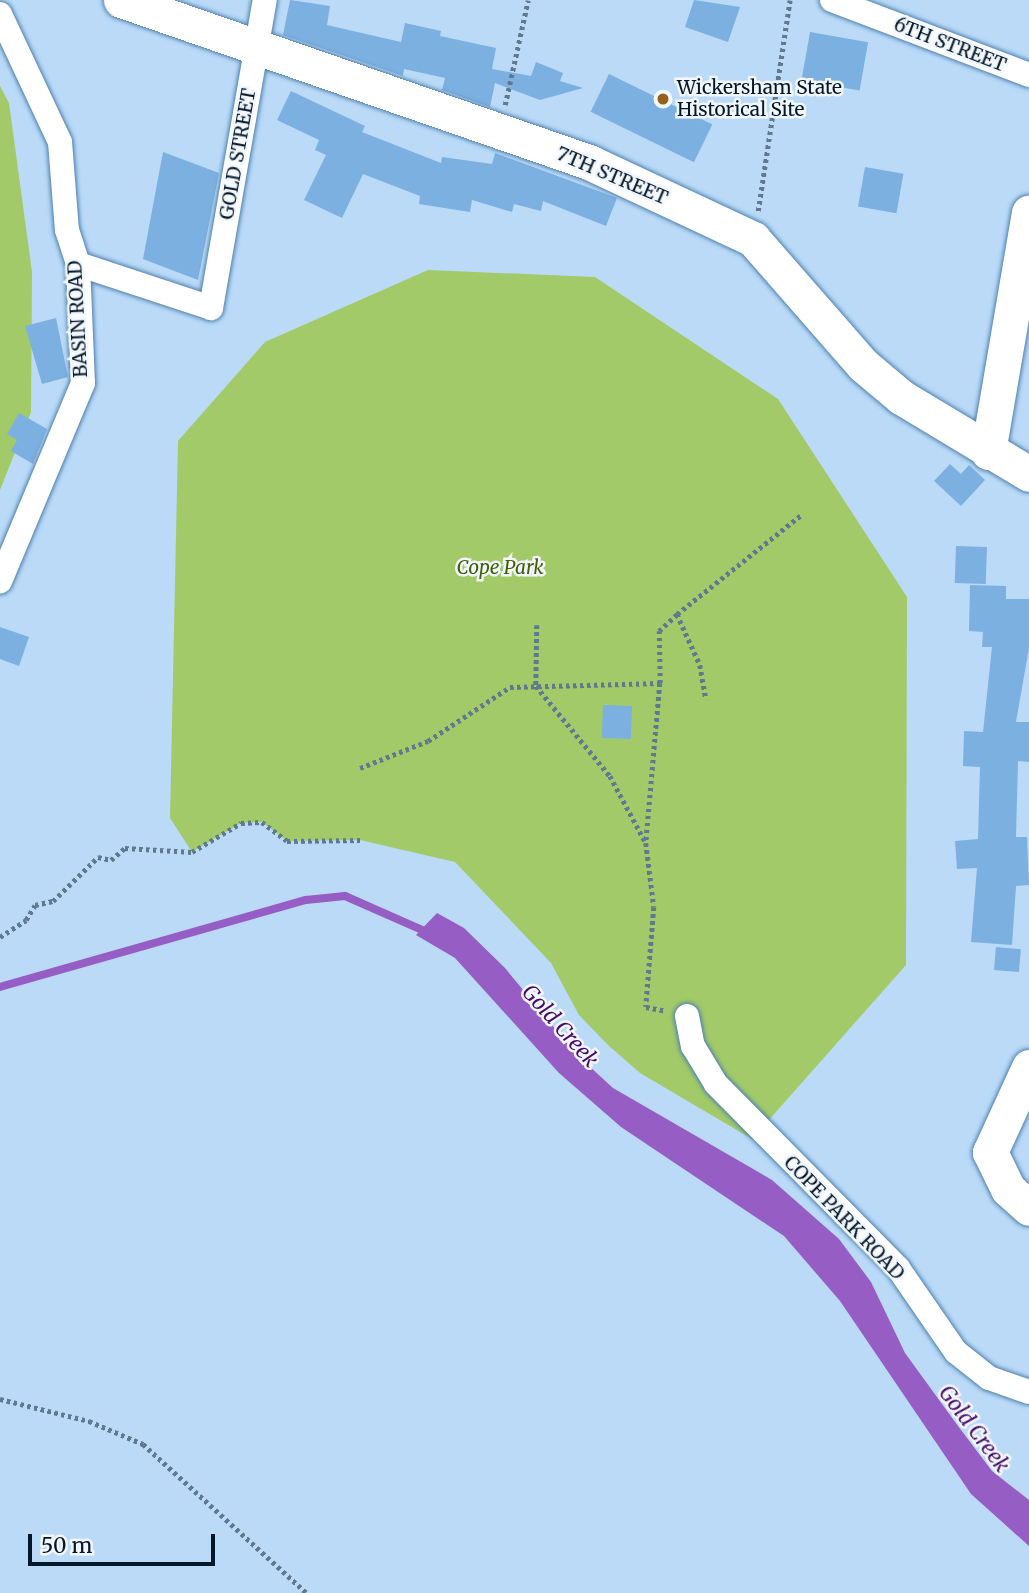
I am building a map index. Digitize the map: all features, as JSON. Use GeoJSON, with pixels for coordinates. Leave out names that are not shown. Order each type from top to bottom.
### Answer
{"type":"FeatureCollection","features":[{"type":"Feature","properties":{"kind":"street","name":"7TH STREET"},"geometry":{"type":"LineString","coordinates":[[121,0],[591,163],[753,239],[863,365],[988,452],[1029,474]]}},
{"type":"Feature","properties":{"kind":"street","name":"GOLD STREET"},"geometry":{"type":"LineString","coordinates":[[78,264],[211,308],[265,0]]}},
{"type":"Feature","properties":{"kind":"street","name":"6TH STREET"},"geometry":{"type":"LineString","coordinates":[[832,0],[1029,75]]}},
{"type":"Feature","properties":{"kind":"street","name":"BASIN ROAD"},"geometry":{"type":"LineString","coordinates":[[0,14],[60,142],[67,230],[78,264],[83,383],[0,581]]}},
{"type":"Feature","properties":{"kind":"street"},"geometry":{"type":"LineString","coordinates":[[988,452],[1019,344],[1029,212]]}},
{"type":"Feature","properties":{"kind":"street","name":"COPE PARK ROAD"},"geometry":{"type":"LineString","coordinates":[[679,1014],[693,1046],[716,1084],[898,1268],[956,1352],[989,1378],[1029,1392]]}},
{"type":"Feature","properties":{"kind":"street"},"geometry":{"type":"LineString","coordinates":[[1029,1067],[990,1152],[1008,1189],[1029,1208]]}},
{"type":"Feature","properties":{"kind":"path"},"geometry":{"type":"LineString","coordinates":[[499,131],[528,0]]}},
{"type":"Feature","properties":{"kind":"path"},"geometry":{"type":"LineString","coordinates":[[753,239],[790,0]]}},
{"type":"Feature","properties":{"kind":"path"},"geometry":{"type":"LineString","coordinates":[[679,1014],[646,1007],[654,907],[646,843],[660,683],[659,631],[801,515]]}},
{"type":"Feature","properties":{"kind":"path"},"geometry":{"type":"LineString","coordinates":[[677,614],[701,665],[706,699]]}},
{"type":"Feature","properties":{"kind":"path"},"geometry":{"type":"LineString","coordinates":[[537,625],[536,686],[610,776],[646,843]]}},
{"type":"Feature","properties":{"kind":"path"},"geometry":{"type":"LineString","coordinates":[[360,768],[428,741],[510,687],[660,683]]}},
{"type":"Feature","properties":{"kind":"path"},"geometry":{"type":"LineString","coordinates":[[0,937],[26,920],[35,905],[53,901],[98,857],[111,860],[125,848],[192,852],[241,823],[262,822],[287,841],[360,839]]}},
{"type":"Feature","properties":{"kind":"path"},"geometry":{"type":"LineString","coordinates":[[0,1399],[89,1420],[144,1444],[307,1593]]}},
{"type":"Feature","properties":{"kind":"green space"},"geometry":{"type":"Polygon","coordinates":[[[0,86],[9,103],[32,272],[31,412],[0,490],[0,86]]]}},
{"type":"Feature","properties":{"kind":"green space","name":"Cope Park"},"geometry":{"type":"Polygon","coordinates":[[[428,270],[595,277],[778,399],[907,597],[906,965],[752,1139],[640,1073],[608,1045],[579,1015],[551,963],[455,862],[360,840],[287,841],[262,822],[241,823],[192,852],[170,818],[178,441],[265,342],[428,270]]]}},
{"type":"Feature","properties":{"kind":"shaded area"},"geometry":{"type":"Polygon","coordinates":[[[437,913],[464,928],[505,968],[576,1054],[613,1088],[772,1180],[839,1239],[871,1282],[905,1353],[958,1426],[992,1471],[1029,1500],[1029,1546],[971,1494],[840,1301],[784,1236],[621,1127],[559,1073],[455,958],[416,935],[437,913]]]}},
{"type":"Feature","properties":{"kind":"building"},"geometry":{"type":"Polygon","coordinates":[[[290,0],[330,6],[327,25],[401,42],[405,23],[441,31],[440,36],[496,48],[492,69],[531,76],[536,62],[563,73],[560,81],[583,88],[540,100],[495,83],[490,107],[442,90],[445,78],[404,69],[403,76],[283,35],[290,0]]]}},
{"type":"Feature","properties":{"kind":"building"},"geometry":{"type":"Polygon","coordinates":[[[694,0],[740,7],[728,42],[685,27],[694,0]]]}},
{"type":"Feature","properties":{"kind":"building"},"geometry":{"type":"Polygon","coordinates":[[[810,32],[868,42],[860,91],[801,80],[810,32]]]}},
{"type":"Feature","properties":{"kind":"building"},"geometry":{"type":"Polygon","coordinates":[[[609,74],[712,124],[694,162],[591,112],[609,74]]]}},
{"type":"Feature","properties":{"kind":"building"},"geometry":{"type":"Polygon","coordinates":[[[291,91],[365,126],[362,132],[441,163],[442,157],[492,164],[495,153],[617,198],[606,226],[543,201],[541,211],[514,204],[512,212],[472,200],[470,212],[419,204],[420,196],[363,174],[342,218],[304,200],[326,155],[315,150],[319,140],[277,120],[291,91]]]}},
{"type":"Feature","properties":{"kind":"building"},"geometry":{"type":"Polygon","coordinates":[[[163,152],[219,173],[198,280],[143,259],[163,152]]]}},
{"type":"Feature","properties":{"kind":"building"},"geometry":{"type":"Polygon","coordinates":[[[865,167],[903,174],[896,213],[858,206],[865,167]]]}},
{"type":"Feature","properties":{"kind":"building"},"geometry":{"type":"Polygon","coordinates":[[[56,318],[68,377],[42,384],[25,326],[56,318]]]}},
{"type":"Feature","properties":{"kind":"building"},"geometry":{"type":"Polygon","coordinates":[[[19,413],[47,429],[33,464],[11,451],[17,440],[7,434],[19,413]]]}},
{"type":"Feature","properties":{"kind":"building"},"geometry":{"type":"Polygon","coordinates":[[[950,464],[961,474],[969,465],[985,480],[961,506],[934,481],[950,464]]]}},
{"type":"Feature","properties":{"kind":"building"},"geometry":{"type":"Polygon","coordinates":[[[956,546],[987,547],[986,584],[955,583],[956,546]]]}},
{"type":"Feature","properties":{"kind":"building"},"geometry":{"type":"Polygon","coordinates":[[[970,585],[1006,586],[1006,599],[1029,599],[1029,648],[1016,722],[1029,722],[1029,762],[1018,761],[1016,837],[1027,837],[1029,885],[1016,886],[1012,945],[971,942],[977,868],[957,869],[955,841],[978,839],[980,767],[963,766],[964,731],[983,732],[992,647],[982,647],[983,632],[969,631],[970,585]]]}},
{"type":"Feature","properties":{"kind":"building"},"geometry":{"type":"Polygon","coordinates":[[[0,627],[29,637],[19,666],[0,659],[0,627]]]}},
{"type":"Feature","properties":{"kind":"building"},"geometry":{"type":"Polygon","coordinates":[[[603,705],[632,706],[631,739],[602,738],[603,705]]]}},
{"type":"Feature","properties":{"kind":"building"},"geometry":{"type":"Polygon","coordinates":[[[996,947],[1021,949],[1019,972],[994,970],[996,947]]]}},
{"type":"Feature","properties":{"kind":"waterway","name":"Gold Creek"},"geometry":{"type":"LineString","coordinates":[[0,987],[306,900],[345,896],[431,934]]}},
{"type":"Feature","properties":{"kind":"place","name":"Wickersham State Historical Site"},"geometry":{"type":"Point","coordinates":[663,99]}}]}
